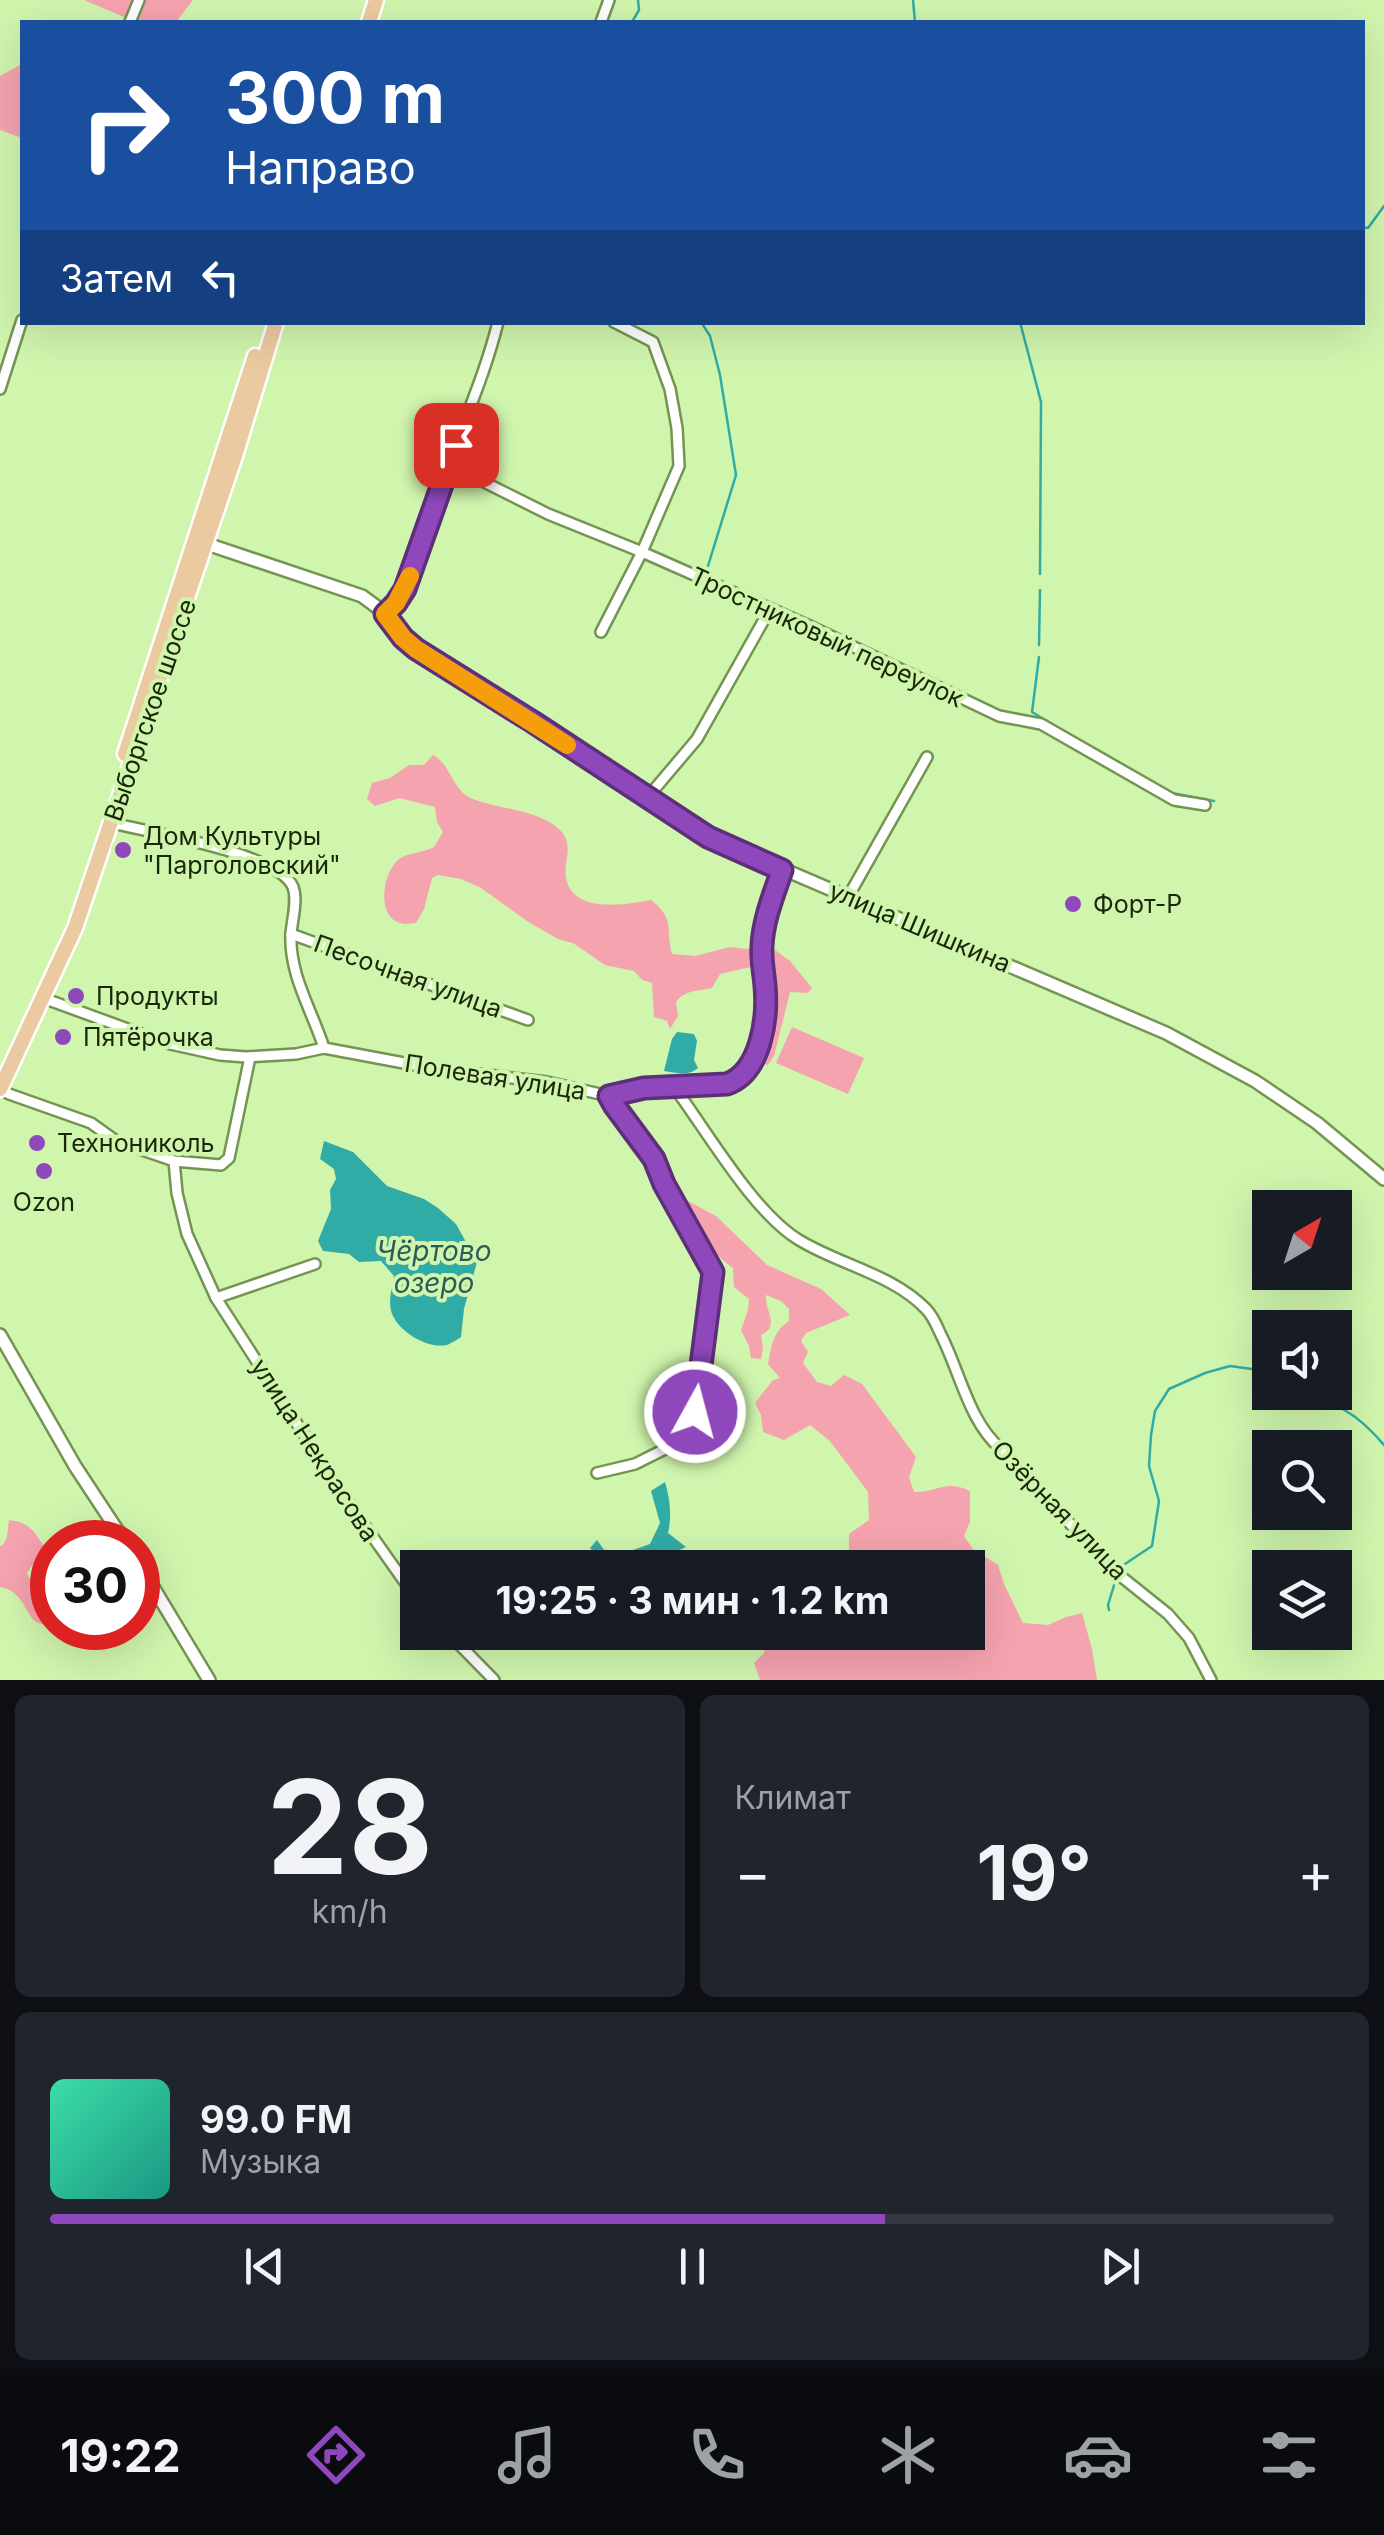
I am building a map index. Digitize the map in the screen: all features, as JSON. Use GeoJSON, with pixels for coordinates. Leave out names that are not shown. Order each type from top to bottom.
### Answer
{"type":"FeatureCollection","features":[{"type":"Feature","properties":{"kind":"main road","name":"Выборгское шоссе"},"geometry":{"type":"LineString","coordinates":[[0,1088],[75,928],[112,823],[266,325]]}},
{"type":"Feature","properties":{"kind":"main road","name":"Выборгское шоссе"},"geometry":{"type":"LineString","coordinates":[[0,1069],[67,927],[275,325]]}},
{"type":"Feature","properties":{"kind":"street"},"geometry":{"type":"LineString","coordinates":[[0,389],[20,325]]}},
{"type":"Feature","properties":{"kind":"street"},"geometry":{"type":"LineString","coordinates":[[385,614],[405,589],[482,379],[497,325]]}},
{"type":"Feature","properties":{"kind":"street"},"geometry":{"type":"LineString","coordinates":[[601,632],[680,466],[670,389],[653,342],[620,325]]}},
{"type":"Feature","properties":{"kind":"street","name":"Тростниковый переулок"},"geometry":{"type":"LineString","coordinates":[[448,464],[548,514],[770,609],[999,716],[1041,724],[1174,800],[1205,805]]}},
{"type":"Feature","properties":{"kind":"street","name":"улица Шишкина"},"geometry":{"type":"LineString","coordinates":[[200,542],[362,596],[385,614],[416,649],[708,837],[1166,1033],[1255,1080],[1316,1123],[1384,1179]]}},
{"type":"Feature","properties":{"kind":"street"},"geometry":{"type":"LineString","coordinates":[[647,798],[697,739],[770,609]]}},
{"type":"Feature","properties":{"kind":"street"},"geometry":{"type":"LineString","coordinates":[[848,897],[926,757]]}},
{"type":"Feature","properties":{"kind":"street","name":"Песочная улица"},"geometry":{"type":"LineString","coordinates":[[112,823],[240,854],[268,865],[293,888],[290,934],[528,1020]]}},
{"type":"Feature","properties":{"kind":"street"},"geometry":{"type":"LineString","coordinates":[[609,1096],[644,1088],[727,1084],[738,1080],[750,1067],[765,1015],[762,944],[782,870]]}},
{"type":"Feature","properties":{"kind":"street"},"geometry":{"type":"LineString","coordinates":[[290,934],[294,968],[324,1048]]}},
{"type":"Feature","properties":{"kind":"street","name":"Полевая улица"},"geometry":{"type":"LineString","coordinates":[[43,998],[166,1043],[220,1055],[296,1054],[324,1048],[436,1069],[547,1082],[609,1096],[654,1159],[713,1272],[695,1412],[673,1446],[635,1464],[597,1474]]}},
{"type":"Feature","properties":{"kind":"street"},"geometry":{"type":"LineString","coordinates":[[0,1088],[91,1124],[116,1141],[174,1161],[221,1165],[229,1158],[250,1056]]}},
{"type":"Feature","properties":{"kind":"street","name":"Озёрная улица"},"geometry":{"type":"LineString","coordinates":[[674,1087],[773,1220],[798,1240],[907,1292],[929,1312],[990,1439],[1113,1570],[1168,1614],[1188,1638],[1210,1680]]}},
{"type":"Feature","properties":{"kind":"street","name":"улица Некрасова"},"geometry":{"type":"LineString","coordinates":[[174,1161],[187,1234],[216,1298],[400,1577]]}},
{"type":"Feature","properties":{"kind":"street"},"geometry":{"type":"LineString","coordinates":[[216,1298],[315,1264]]}},
{"type":"Feature","properties":{"kind":"street"},"geometry":{"type":"LineString","coordinates":[[0,1335],[111,1520]]}},
{"type":"Feature","properties":{"kind":"street"},"geometry":{"type":"LineString","coordinates":[[160,1599],[209,1680]]}},
{"type":"Feature","properties":{"kind":"street"},"geometry":{"type":"LineString","coordinates":[[465,1650],[494,1680]]}},
{"type":"Feature","properties":{"kind":"shaded area"},"geometry":{"type":"Polygon","coordinates":[[[84,0],[193,0],[178,20],[123,20],[124,17],[84,0]]]}},
{"type":"Feature","properties":{"kind":"shaded area"},"geometry":{"type":"Polygon","coordinates":[[[20,65],[20,137],[0,130],[0,76],[20,65]]]}},
{"type":"Feature","properties":{"kind":"shaded area"},"geometry":{"type":"Polygon","coordinates":[[[433,755],[466,795],[541,818],[560,830],[568,849],[567,882],[581,899],[604,905],[651,900],[667,919],[672,954],[695,956],[730,947],[758,946],[775,950],[790,961],[812,988],[808,993],[790,992],[774,1056],[768,1065],[761,1062],[770,995],[762,958],[751,967],[720,974],[712,988],[683,995],[676,1002],[678,1016],[670,1029],[667,1021],[654,1017],[652,983],[642,980],[634,971],[605,965],[461,879],[438,875],[432,878],[416,923],[402,924],[392,919],[384,894],[392,867],[405,856],[434,847],[443,832],[435,807],[399,798],[375,806],[367,799],[372,783],[390,778],[409,765],[424,765],[433,755]]]}},
{"type":"Feature","properties":{"kind":"shaded area"},"geometry":{"type":"Polygon","coordinates":[[[792,1027],[864,1058],[848,1094],[776,1063],[792,1027]]]}},
{"type":"Feature","properties":{"kind":"shaded area"},"geometry":{"type":"Polygon","coordinates":[[[682,1198],[716,1216],[767,1265],[821,1289],[850,1315],[806,1333],[801,1341],[808,1352],[803,1363],[817,1382],[831,1386],[844,1375],[862,1384],[916,1457],[909,1477],[914,1492],[947,1486],[970,1491],[970,1522],[964,1536],[975,1550],[849,1550],[849,1534],[869,1520],[868,1492],[830,1441],[810,1425],[784,1440],[763,1432],[755,1403],[773,1380],[780,1378],[768,1364],[776,1335],[789,1321],[789,1309],[766,1295],[770,1327],[761,1335],[761,1359],[751,1358],[741,1330],[749,1299],[734,1287],[733,1268],[716,1254],[678,1201],[682,1198]]]}},
{"type":"Feature","properties":{"kind":"shaded area"},"geometry":{"type":"Polygon","coordinates":[[[9,1520],[30,1528],[30,1615],[15,1594],[0,1587],[0,1546],[7,1537],[9,1520]]]}},
{"type":"Feature","properties":{"kind":"shaded area"},"geometry":{"type":"Polygon","coordinates":[[[985,1557],[998,1565],[1023,1623],[1048,1625],[1082,1613],[1097,1680],[760,1680],[754,1663],[765,1652],[985,1650],[985,1557]]]}},
{"type":"Feature","properties":{"kind":"water"},"geometry":{"type":"Polygon","coordinates":[[[677,1032],[694,1034],[697,1041],[694,1060],[698,1068],[691,1072],[664,1071],[677,1032]]]}},
{"type":"Feature","properties":{"kind":"water","name":"Чёртово озеро"},"geometry":{"type":"Polygon","coordinates":[[[324,1141],[353,1152],[387,1186],[424,1199],[456,1224],[477,1262],[461,1337],[440,1346],[416,1338],[393,1316],[390,1301],[394,1276],[381,1261],[359,1262],[349,1254],[323,1251],[318,1241],[331,1209],[330,1190],[336,1179],[334,1169],[320,1159],[324,1141]]]}},
{"type":"Feature","properties":{"kind":"water"},"geometry":{"type":"Polygon","coordinates":[[[665,1482],[670,1508],[668,1533],[686,1547],[633,1550],[650,1544],[660,1523],[651,1491],[665,1482]]]}},
{"type":"Feature","properties":{"kind":"water"},"geometry":{"type":"Polygon","coordinates":[[[597,1540],[604,1550],[590,1548],[597,1540]]]}},
{"type":"Feature","properties":{"kind":"waterway"},"geometry":{"type":"LineString","coordinates":[[633,20],[639,10],[638,0]]}},
{"type":"Feature","properties":{"kind":"waterway"},"geometry":{"type":"LineString","coordinates":[[913,0],[915,20]]}},
{"type":"Feature","properties":{"kind":"waterway"},"geometry":{"type":"LineString","coordinates":[[1365,228],[1384,206]]}},
{"type":"Feature","properties":{"kind":"waterway"},"geometry":{"type":"LineString","coordinates":[[703,325],[710,336],[720,375],[736,475],[708,566]]}},
{"type":"Feature","properties":{"kind":"waterway"},"geometry":{"type":"LineString","coordinates":[[1021,325],[1041,402],[1040,574]]}},
{"type":"Feature","properties":{"kind":"waterway"},"geometry":{"type":"LineString","coordinates":[[1039,645],[1040,590]]}},
{"type":"Feature","properties":{"kind":"waterway"},"geometry":{"type":"LineString","coordinates":[[1039,657],[1032,712],[1095,750]]}},
{"type":"Feature","properties":{"kind":"waterway"},"geometry":{"type":"LineString","coordinates":[[1145,779],[1172,793],[1214,801]]}},
{"type":"Feature","properties":{"kind":"waterway"},"geometry":{"type":"LineString","coordinates":[[1120,1570],[1152,1546],[1159,1501],[1149,1466],[1151,1435],[1155,1411],[1169,1389],[1230,1366],[1252,1369]]}},
{"type":"Feature","properties":{"kind":"waterway"},"geometry":{"type":"LineString","coordinates":[[1344,1410],[1384,1445]]}},
{"type":"Feature","properties":{"kind":"waterway"},"geometry":{"type":"LineString","coordinates":[[1109,1610],[1116,1579]]}},
{"type":"Feature","properties":{"kind":"slow traffic"},"geometry":{"type":"LineString","coordinates":[[410,576],[396,603],[385,614],[403,638],[567,745]]}},
{"type":"Feature","properties":{"kind":"place","name":"Дом Культуры \"Парголовский\""},"geometry":{"type":"Point","coordinates":[123,850]}},
{"type":"Feature","properties":{"kind":"place","name":"Форт-Р"},"geometry":{"type":"Point","coordinates":[1073,904]}},
{"type":"Feature","properties":{"kind":"place","name":"Продукты"},"geometry":{"type":"Point","coordinates":[76,996]}},
{"type":"Feature","properties":{"kind":"place","name":"Пятёрочка"},"geometry":{"type":"Point","coordinates":[63,1037]}},
{"type":"Feature","properties":{"kind":"place","name":"Технониколь"},"geometry":{"type":"Point","coordinates":[37,1143]}},
{"type":"Feature","properties":{"kind":"place","name":"Ozon"},"geometry":{"type":"Point","coordinates":[44,1171]}},
{"type":"Feature","properties":{"kind":"route"},"geometry":{"type":"LineString","coordinates":[[456,445],[405,589],[385,614],[403,638],[708,837],[782,870],[762,944],[765,1015],[750,1067],[738,1080],[727,1084],[644,1088],[609,1096],[654,1159],[713,1272],[695,1412]]}}]}
